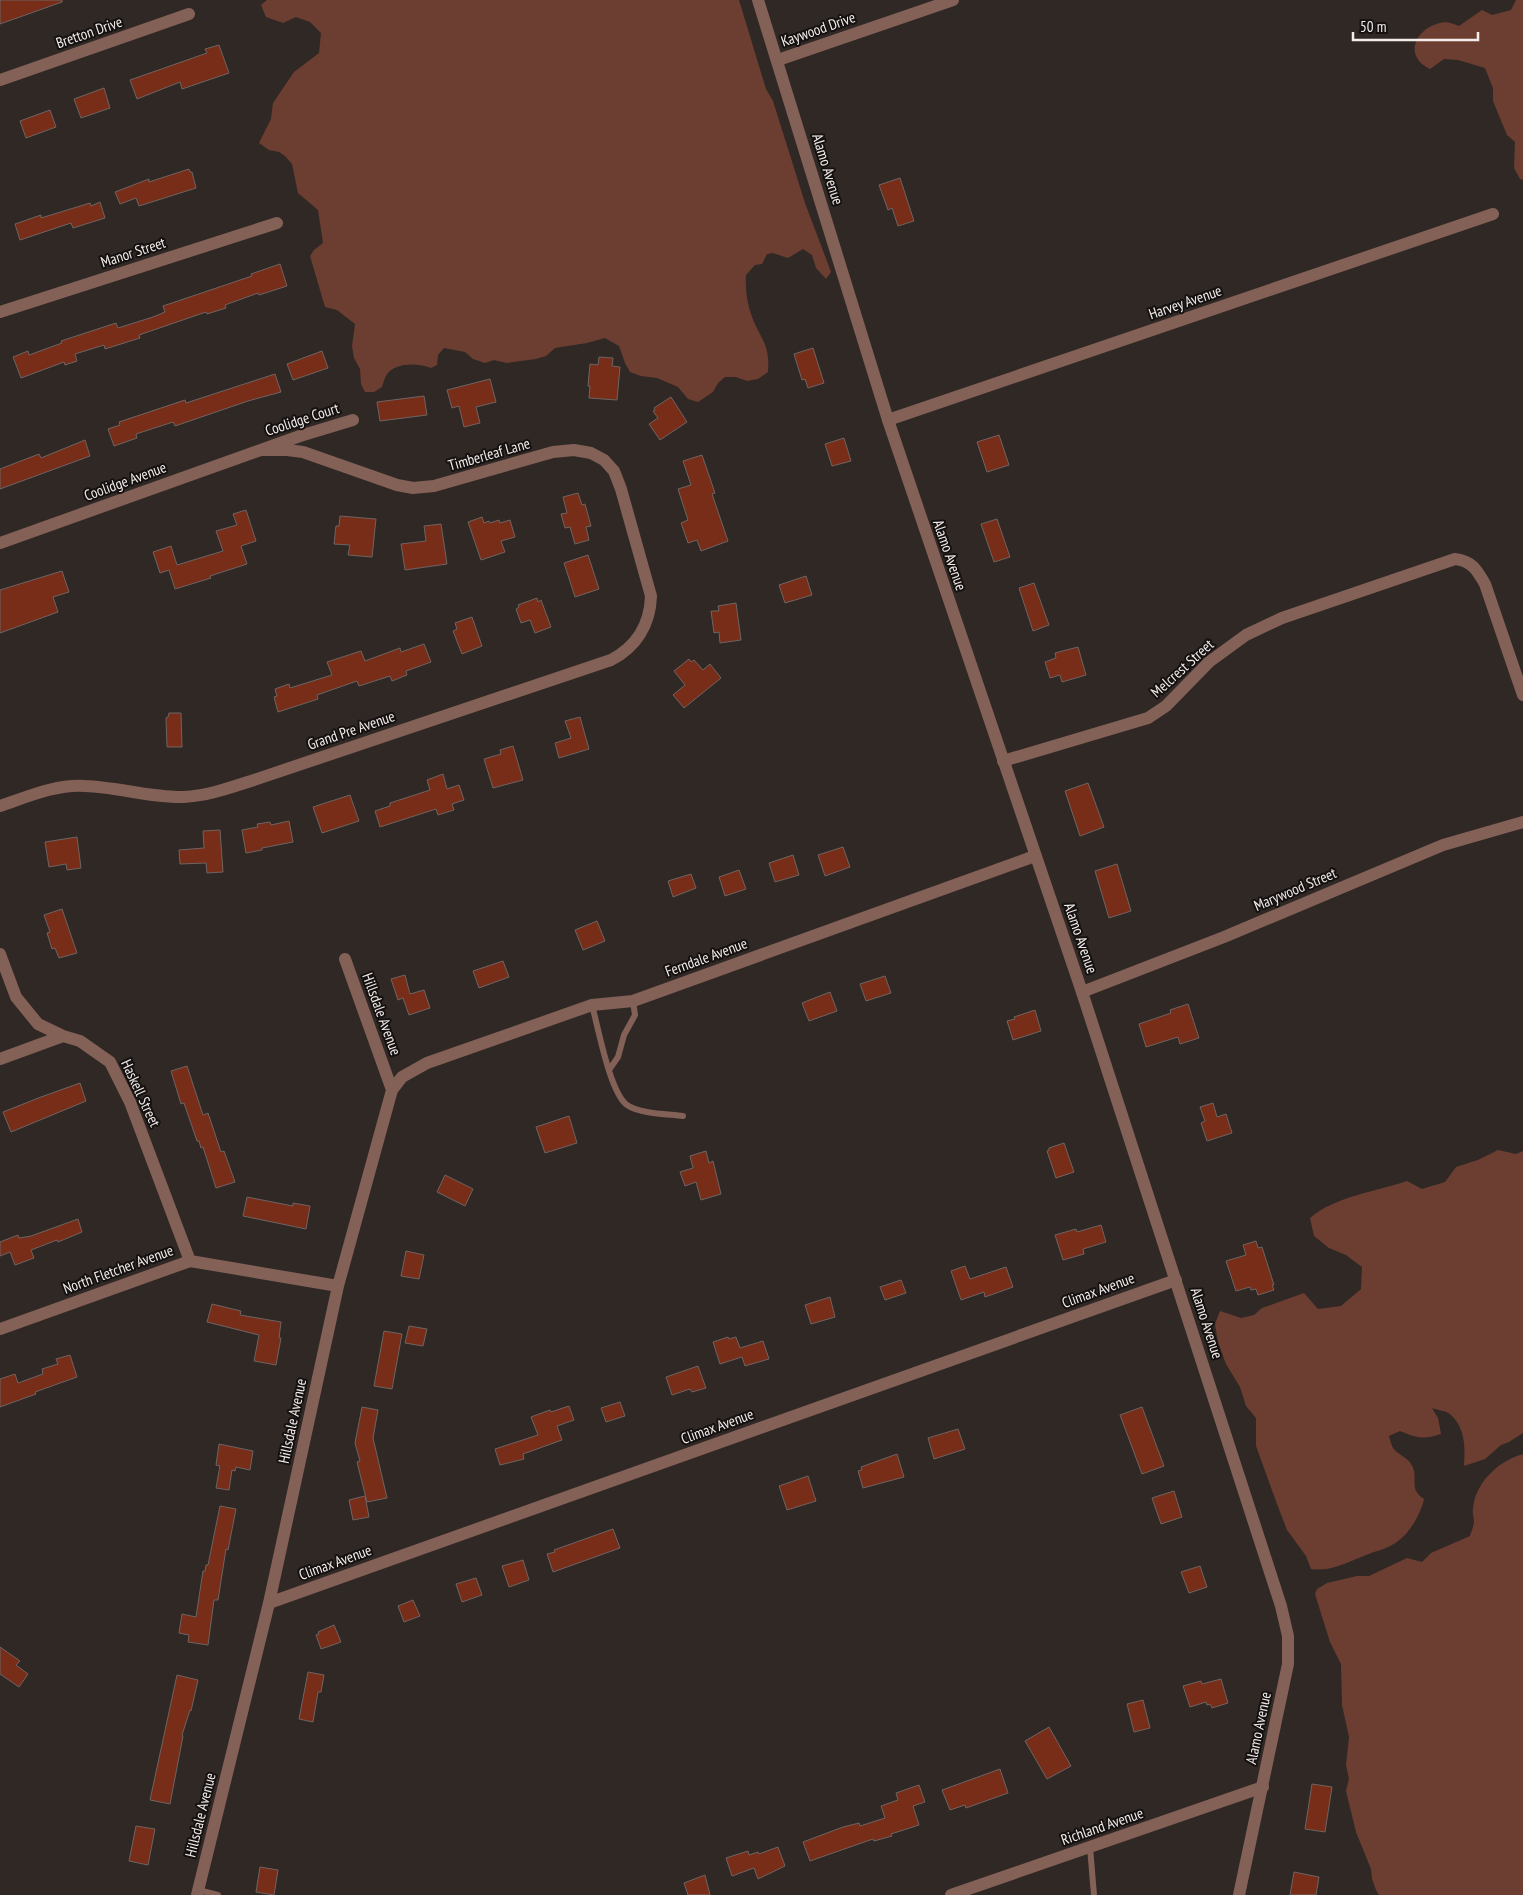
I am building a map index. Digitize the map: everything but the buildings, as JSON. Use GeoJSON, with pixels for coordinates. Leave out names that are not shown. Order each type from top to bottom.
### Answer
{"type":"FeatureCollection","features":[{"type":"Feature","properties":{"kind":"street","name":"Alamo Avenue"},"geometry":{"type":"LineString","coordinates":[[758,0],[888,420],[1082,992],[1277,1594],[1288,1636],[1288,1664],[1239,1895]]}},
{"type":"Feature","properties":{"kind":"street","name":"Kaywood Drive"},"geometry":{"type":"LineString","coordinates":[[778,60],[953,0]]}},
{"type":"Feature","properties":{"kind":"street","name":"Bretton Drive"},"geometry":{"type":"LineString","coordinates":[[0,80],[189,14]]}},
{"type":"Feature","properties":{"kind":"street","name":"Harvey Avenue"},"geometry":{"type":"LineString","coordinates":[[888,420],[1493,214]]}},
{"type":"Feature","properties":{"kind":"street","name":"Manor Street"},"geometry":{"type":"LineString","coordinates":[[0,312],[277,223]]}},
{"type":"Feature","properties":{"kind":"street","name":"Coolidge Court"},"geometry":{"type":"LineString","coordinates":[[261,450],[353,420]]}},
{"type":"Feature","properties":{"kind":"street","name":"Coolidge Avenue"},"geometry":{"type":"LineString","coordinates":[[0,543],[261,450]]}},
{"type":"Feature","properties":{"kind":"street","name":"Timberleaf Lane"},"geometry":{"type":"LineString","coordinates":[[261,450],[303,452],[397,485],[413,488],[434,486],[553,452],[574,450],[591,453],[604,460],[614,471],[622,490],[646,578]]}},
{"type":"Feature","properties":{"kind":"street","name":"Melcrest Street"},"geometry":{"type":"LineString","coordinates":[[1003,761],[1148,718],[1166,706],[1209,662],[1246,635],[1282,618],[1447,560],[1463,560],[1477,569],[1485,584],[1523,695]]}},
{"type":"Feature","properties":{"kind":"street","name":"Grand Pre Avenue"},"geometry":{"type":"LineString","coordinates":[[0,806],[55,788],[84,786],[152,795],[184,797],[208,794],[611,660],[623,653],[634,643],[643,630],[650,608],[651,596],[646,578]]}},
{"type":"Feature","properties":{"kind":"street","name":"Marywood Street"},"geometry":{"type":"LineString","coordinates":[[1082,992],[1233,934],[1443,845],[1523,822]]}},
{"type":"Feature","properties":{"kind":"street","name":"Ferndale Avenue"},"geometry":{"type":"LineString","coordinates":[[392,1090],[402,1077],[428,1063],[592,1005],[633,1001],[1036,856]]}},
{"type":"Feature","properties":{"kind":"street","name":"Haskell Street"},"geometry":{"type":"LineString","coordinates":[[0,954],[16,997],[38,1024],[63,1036],[80,1041],[110,1062],[130,1102],[190,1261]]}},
{"type":"Feature","properties":{"kind":"street","name":"Hillsdale Avenue"},"geometry":{"type":"LineString","coordinates":[[198,1893],[269,1603],[338,1286],[392,1090],[345,959]]}},
{"type":"Feature","properties":{"kind":"street"},"geometry":{"type":"LineString","coordinates":[[0,1059],[63,1036]]}},
{"type":"Feature","properties":{"kind":"street","name":"North Fletcher Avenue"},"geometry":{"type":"LineString","coordinates":[[0,1329],[190,1261],[338,1286]]}},
{"type":"Feature","properties":{"kind":"street","name":"Climax Avenue"},"geometry":{"type":"LineString","coordinates":[[269,1603],[1176,1280]]}},
{"type":"Feature","properties":{"kind":"street","name":"Richland Avenue"},"geometry":{"type":"LineString","coordinates":[[951,1895],[1263,1787]]}},
{"type":"Feature","properties":{"kind":"lane"},"geometry":{"type":"LineString","coordinates":[[609,1070],[618,1057],[624,1036],[635,1015],[633,1001]]}},
{"type":"Feature","properties":{"kind":"lane"},"geometry":{"type":"LineString","coordinates":[[592,1005],[609,1070],[618,1094],[627,1105],[640,1110],[684,1116]]}},
{"type":"Feature","properties":{"kind":"lane"},"geometry":{"type":"LineString","coordinates":[[1090,1847],[1094,1895]]}},
{"type":"Feature","properties":{"kind":"lane"},"geometry":{"type":"LineString","coordinates":[[198,1893],[218,1895]]}},
{"type":"Feature","properties":{"kind":"shaded area"},"geometry":{"type":"Polygon","coordinates":[[[267,0],[739,0],[766,89],[773,101],[805,203],[831,272],[826,279],[816,268],[812,255],[803,249],[788,258],[773,253],[767,254],[762,264],[755,265],[746,275],[747,296],[752,317],[768,355],[768,372],[758,379],[747,381],[736,377],[725,377],[718,383],[713,392],[698,402],[688,399],[678,387],[657,378],[641,376],[630,372],[619,346],[605,338],[555,348],[546,356],[536,359],[507,363],[494,360],[485,363],[473,359],[465,352],[444,348],[438,355],[437,365],[431,368],[420,365],[400,366],[390,371],[382,387],[374,392],[365,392],[361,384],[360,369],[354,358],[352,346],[355,324],[337,310],[325,307],[310,256],[323,243],[318,210],[298,193],[292,164],[285,156],[279,152],[269,150],[259,143],[271,119],[273,103],[294,72],[319,53],[321,33],[310,22],[296,17],[283,23],[266,17],[261,5],[267,0]]]}},
{"type":"Feature","properties":{"kind":"shaded area"},"geometry":{"type":"Polygon","coordinates":[[[1516,0],[1523,0],[1523,180],[1520,179],[1514,168],[1515,142],[1507,135],[1493,101],[1493,88],[1485,68],[1458,60],[1444,59],[1430,69],[1422,64],[1415,50],[1419,37],[1431,26],[1445,22],[1459,26],[1482,10],[1492,15],[1511,10],[1516,0]]]}},
{"type":"Feature","properties":{"kind":"shaded area"},"geometry":{"type":"Polygon","coordinates":[[[1498,1150],[1516,1154],[1523,1151],[1523,1433],[1501,1445],[1485,1459],[1464,1466],[1464,1445],[1459,1426],[1450,1414],[1432,1408],[1438,1418],[1441,1434],[1420,1437],[1400,1431],[1389,1436],[1393,1448],[1411,1464],[1416,1491],[1424,1499],[1411,1528],[1395,1543],[1387,1547],[1332,1568],[1311,1569],[1306,1556],[1287,1530],[1256,1446],[1256,1418],[1246,1406],[1240,1387],[1226,1364],[1218,1342],[1215,1324],[1220,1311],[1241,1318],[1254,1315],[1262,1308],[1304,1293],[1318,1309],[1341,1306],[1361,1289],[1362,1267],[1346,1255],[1329,1248],[1314,1236],[1310,1218],[1332,1204],[1356,1195],[1407,1181],[1422,1189],[1445,1182],[1456,1167],[1478,1160],[1498,1150]]]}},
{"type":"Feature","properties":{"kind":"shaded area"},"geometry":{"type":"Polygon","coordinates":[[[1523,1454],[1523,1895],[1379,1895],[1356,1832],[1346,1791],[1349,1779],[1346,1765],[1349,1737],[1342,1705],[1341,1664],[1330,1642],[1315,1594],[1317,1589],[1327,1583],[1357,1576],[1369,1576],[1407,1558],[1422,1562],[1431,1553],[1470,1536],[1474,1523],[1473,1510],[1475,1499],[1483,1482],[1489,1474],[1505,1462],[1523,1454]]]}}]}
